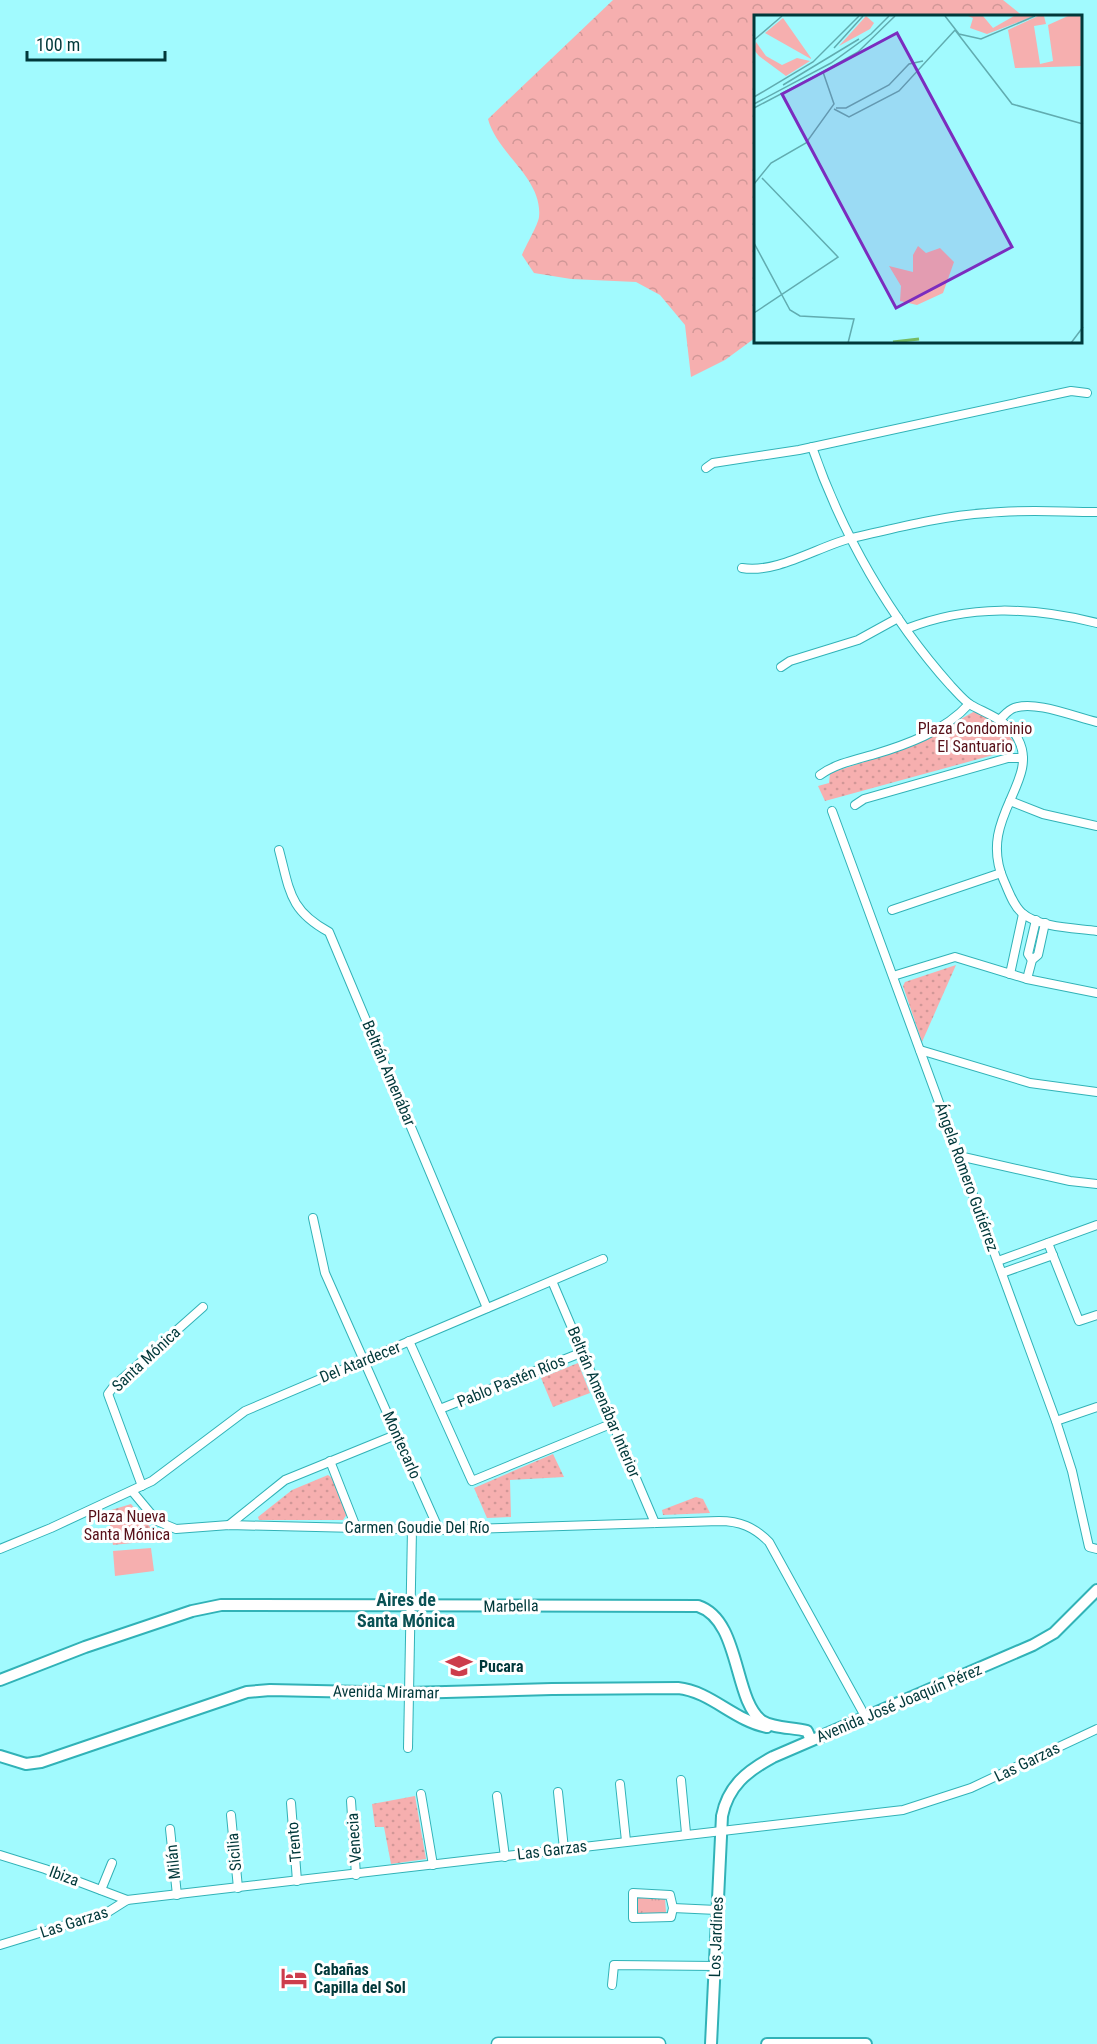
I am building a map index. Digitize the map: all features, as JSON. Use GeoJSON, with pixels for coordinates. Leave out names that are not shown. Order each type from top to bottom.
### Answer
{"type":"FeatureCollection","features":[{"type":"Feature","properties":{"kind":"main road"},"geometry":{"type":"LineString","coordinates":[[498,2044],[659,2044]]}},
{"type":"Feature","properties":{"kind":"street"},"geometry":{"type":"LineString","coordinates":[[706,468],[713,463],[812,447],[1071,391],[1088,393]]}},
{"type":"Feature","properties":{"kind":"street"},"geometry":{"type":"LineString","coordinates":[[812,447],[851,538],[898,618],[934,666],[969,704],[999,720],[1019,740],[1023,758],[1020,776],[1001,817],[996,835],[996,864],[1013,900],[1023,914],[1036,920],[1097,931]]}},
{"type":"Feature","properties":{"kind":"street"},"geometry":{"type":"LineString","coordinates":[[742,568],[757,568],[791,560],[851,538],[983,513],[1097,512]]}},
{"type":"Feature","properties":{"kind":"street"},"geometry":{"type":"LineString","coordinates":[[906,629],[941,619],[1004,609],[1044,612],[1097,623]]}},
{"type":"Feature","properties":{"kind":"street"},"geometry":{"type":"LineString","coordinates":[[781,667],[790,661],[858,640],[898,618]]}},
{"type":"Feature","properties":{"kind":"street"},"geometry":{"type":"LineString","coordinates":[[820,775],[831,767],[900,746],[926,735],[959,715],[969,704]]}},
{"type":"Feature","properties":{"kind":"street"},"geometry":{"type":"LineString","coordinates":[[999,720],[1011,709],[1020,706],[1066,713],[1097,722]]}},
{"type":"Feature","properties":{"kind":"street"},"geometry":{"type":"LineString","coordinates":[[855,806],[864,799],[930,780],[1008,758],[1023,758]]}},
{"type":"Feature","properties":{"kind":"street"},"geometry":{"type":"LineString","coordinates":[[1010,801],[1043,813],[1097,826]]}},
{"type":"Feature","properties":{"kind":"street","name":"Ángela Romero Gutiérrez"},"geometry":{"type":"LineString","coordinates":[[832,811],[1056,1421],[1093,1548]]}},
{"type":"Feature","properties":{"kind":"street","name":"Beltrán Amenábar"},"geometry":{"type":"LineString","coordinates":[[279,850],[293,902],[310,921],[329,932],[487,1308]]}},
{"type":"Feature","properties":{"kind":"street"},"geometry":{"type":"LineString","coordinates":[[892,910],[1000,873]]}},
{"type":"Feature","properties":{"kind":"street"},"geometry":{"type":"LineString","coordinates":[[1010,974],[1023,914]]}},
{"type":"Feature","properties":{"kind":"street"},"geometry":{"type":"LineString","coordinates":[[1032,960],[1028,954],[1036,920]]}},
{"type":"Feature","properties":{"kind":"street"},"geometry":{"type":"LineString","coordinates":[[1027,979],[1032,960],[1037,957],[1045,922]]}},
{"type":"Feature","properties":{"kind":"street"},"geometry":{"type":"LineString","coordinates":[[893,976],[955,957],[1027,979],[1097,993]]}},
{"type":"Feature","properties":{"kind":"street"},"geometry":{"type":"LineString","coordinates":[[920,1050],[1030,1083],[1097,1092]]}},
{"type":"Feature","properties":{"kind":"street"},"geometry":{"type":"LineString","coordinates":[[959,1156],[1070,1181],[1097,1184]]}},
{"type":"Feature","properties":{"kind":"street","name":"Montecarlo"},"geometry":{"type":"LineString","coordinates":[[313,1218],[325,1273],[440,1530]]}},
{"type":"Feature","properties":{"kind":"street"},"geometry":{"type":"LineString","coordinates":[[998,1261],[1097,1225]]}},
{"type":"Feature","properties":{"kind":"street"},"geometry":{"type":"LineString","coordinates":[[1048,1243],[1079,1321],[1097,1316]]}},
{"type":"Feature","properties":{"kind":"street"},"geometry":{"type":"LineString","coordinates":[[1002,1273],[1053,1256]]}},
{"type":"Feature","properties":{"kind":"street","name":"Del Atardecer"},"geometry":{"type":"LineString","coordinates":[[132,1491],[245,1411],[603,1259]]}},
{"type":"Feature","properties":{"kind":"street","name":"Beltrán Amenábar Interior"},"geometry":{"type":"LineString","coordinates":[[552,1281],[655,1523]]}},
{"type":"Feature","properties":{"kind":"street","name":"Santa Mónica"},"geometry":{"type":"LineString","coordinates":[[142,1486],[108,1394],[114,1386],[203,1307]]}},
{"type":"Feature","properties":{"kind":"street"},"geometry":{"type":"LineString","coordinates":[[409,1341],[472,1481],[613,1423]]}},
{"type":"Feature","properties":{"kind":"street","name":"Pablo Pastén Ríos"},"geometry":{"type":"LineString","coordinates":[[440,1409],[583,1352]]}},
{"type":"Feature","properties":{"kind":"street"},"geometry":{"type":"LineString","coordinates":[[1056,1421],[1097,1407]]}},
{"type":"Feature","properties":{"kind":"street"},"geometry":{"type":"LineString","coordinates":[[229,1525],[285,1480],[398,1434]]}},
{"type":"Feature","properties":{"kind":"street"},"geometry":{"type":"LineString","coordinates":[[330,1461],[356,1527]]}},
{"type":"Feature","properties":{"kind":"street"},"geometry":{"type":"LineString","coordinates":[[0,1549],[132,1491]]}},
{"type":"Feature","properties":{"kind":"street","name":"Carmen Goudie Del Río"},"geometry":{"type":"LineString","coordinates":[[132,1491],[157,1521],[166,1527],[176,1529],[229,1525],[440,1530],[734,1521],[747,1525],[769,1542],[865,1716]]}},
{"type":"Feature","properties":{"kind":"street"},"geometry":{"type":"LineString","coordinates":[[408,1748],[412,1529]]}},
{"type":"Feature","properties":{"kind":"street","name":"Avenida José Joaquín Pérez"},"geometry":{"type":"LineString","coordinates":[[721,1829],[727,1798],[741,1778],[755,1767],[865,1716],[1039,1642],[1054,1633],[1097,1590]]}},
{"type":"Feature","properties":{"kind":"street","name":"Marbella"},"geometry":{"type":"LineString","coordinates":[[0,1680],[77,1650],[212,1606],[698,1606],[718,1619],[756,1715],[766,1723],[807,1731],[811,1740]]}},
{"type":"Feature","properties":{"kind":"street","name":"Avenida Miramar"},"geometry":{"type":"LineString","coordinates":[[0,1756],[20,1763],[41,1762],[248,1692],[409,1693],[678,1688],[696,1693],[757,1725],[776,1726]]}},
{"type":"Feature","properties":{"kind":"street","name":"Las Garzas"},"geometry":{"type":"LineString","coordinates":[[0,1945],[108,1912],[127,1900],[356,1875],[686,1833],[903,1810],[972,1788],[1097,1729]]}},
{"type":"Feature","properties":{"kind":"street"},"geometry":{"type":"LineString","coordinates":[[681,1780],[686,1833]]}},
{"type":"Feature","properties":{"kind":"street"},"geometry":{"type":"LineString","coordinates":[[620,1784],[626,1841]]}},
{"type":"Feature","properties":{"kind":"street"},"geometry":{"type":"LineString","coordinates":[[558,1792],[564,1849]]}},
{"type":"Feature","properties":{"kind":"street"},"geometry":{"type":"LineString","coordinates":[[421,1794],[433,1865]]}},
{"type":"Feature","properties":{"kind":"street"},"geometry":{"type":"LineString","coordinates":[[497,1796],[506,1857]]}},
{"type":"Feature","properties":{"kind":"street","name":"Venecia"},"geometry":{"type":"LineString","coordinates":[[351,1801],[356,1875]]}},
{"type":"Feature","properties":{"kind":"street","name":"Trento"},"geometry":{"type":"LineString","coordinates":[[291,1803],[297,1881]]}},
{"type":"Feature","properties":{"kind":"street","name":"Sicilia"},"geometry":{"type":"LineString","coordinates":[[231,1815],[238,1888]]}},
{"type":"Feature","properties":{"kind":"street","name":"Milán"},"geometry":{"type":"LineString","coordinates":[[170,1829],[177,1895]]}},
{"type":"Feature","properties":{"kind":"street","name":"Los Jardines"},"geometry":{"type":"LineString","coordinates":[[711,2044],[721,1829]]}},
{"type":"Feature","properties":{"kind":"street","name":"Ibiza"},"geometry":{"type":"LineString","coordinates":[[0,1855],[127,1900]]}},
{"type":"Feature","properties":{"kind":"street"},"geometry":{"type":"LineString","coordinates":[[101,1890],[112,1863]]}},
{"type":"Feature","properties":{"kind":"street"},"geometry":{"type":"LineString","coordinates":[[633,1893],[670,1895],[673,1908],[668,1918],[633,1918],[633,1893]]}},
{"type":"Feature","properties":{"kind":"street"},"geometry":{"type":"LineString","coordinates":[[673,1908],[717,1910]]}},
{"type":"Feature","properties":{"kind":"street"},"geometry":{"type":"LineString","coordinates":[[612,1985],[614,1965],[715,1966]]}},
{"type":"Feature","properties":{"kind":"street"},"geometry":{"type":"LineString","coordinates":[[767,2044],[866,2044]]}},
{"type":"Feature","properties":{"kind":"green space"},"geometry":{"type":"Polygon","coordinates":[[[613,0],[1003,0],[1022,15],[754,15],[754,339],[725,360],[691,377],[685,325],[660,295],[636,282],[571,279],[534,273],[522,255],[538,221],[538,203],[527,178],[500,144],[488,119],[613,0]]]}},
{"type":"Feature","properties":{"kind":"green space","name":"Plaza Condominio El Santuario"},"geometry":{"type":"Polygon","coordinates":[[[975,711],[999,724],[1014,742],[1013,747],[1008,751],[825,801],[818,786],[829,783],[830,773],[913,746],[975,711]]]}},
{"type":"Feature","properties":{"kind":"green space"},"geometry":{"type":"Polygon","coordinates":[[[956,965],[922,1042],[903,986],[905,982],[956,965]]]}},
{"type":"Feature","properties":{"kind":"green space"},"geometry":{"type":"Polygon","coordinates":[[[578,1363],[590,1393],[553,1407],[541,1378],[578,1363]]]}},
{"type":"Feature","properties":{"kind":"green space"},"geometry":{"type":"Polygon","coordinates":[[[553,1454],[564,1477],[510,1480],[511,1517],[487,1518],[474,1488],[553,1454]]]}},
{"type":"Feature","properties":{"kind":"green space"},"geometry":{"type":"Polygon","coordinates":[[[328,1475],[332,1478],[347,1514],[343,1520],[259,1520],[258,1517],[292,1490],[328,1475]]]}},
{"type":"Feature","properties":{"kind":"green space"},"geometry":{"type":"Polygon","coordinates":[[[696,1497],[703,1499],[710,1513],[663,1515],[662,1510],[696,1497]]]}},
{"type":"Feature","properties":{"kind":"green space","name":"Plaza Nueva Santa Mónica"},"geometry":{"type":"Polygon","coordinates":[[[131,1504],[161,1540],[113,1545],[108,1511],[131,1504]]]}},
{"type":"Feature","properties":{"kind":"green space"},"geometry":{"type":"Polygon","coordinates":[[[151,1548],[154,1571],[115,1576],[113,1551],[151,1548]]]}},
{"type":"Feature","properties":{"kind":"green space"},"geometry":{"type":"Polygon","coordinates":[[[415,1796],[426,1859],[391,1864],[384,1827],[375,1827],[372,1804],[415,1796]]]}},
{"type":"Feature","properties":{"kind":"green space"},"geometry":{"type":"Polygon","coordinates":[[[639,1897],[665,1898],[666,1913],[663,1916],[638,1915],[636,1900],[639,1897]]]}},
{"type":"Feature","properties":{"kind":"place","name":"Pucara"},"geometry":{"type":"Point","coordinates":[459,1666]}},
{"type":"Feature","properties":{"kind":"place","name":"Cabañas Capilla del Sol"},"geometry":{"type":"Point","coordinates":[294,1978]}},
{"type":"Feature","properties":{"kind":"district","name":"Aires de Santa Mónica"},"geometry":{"type":"Point","coordinates":[406,1609]}}]}
